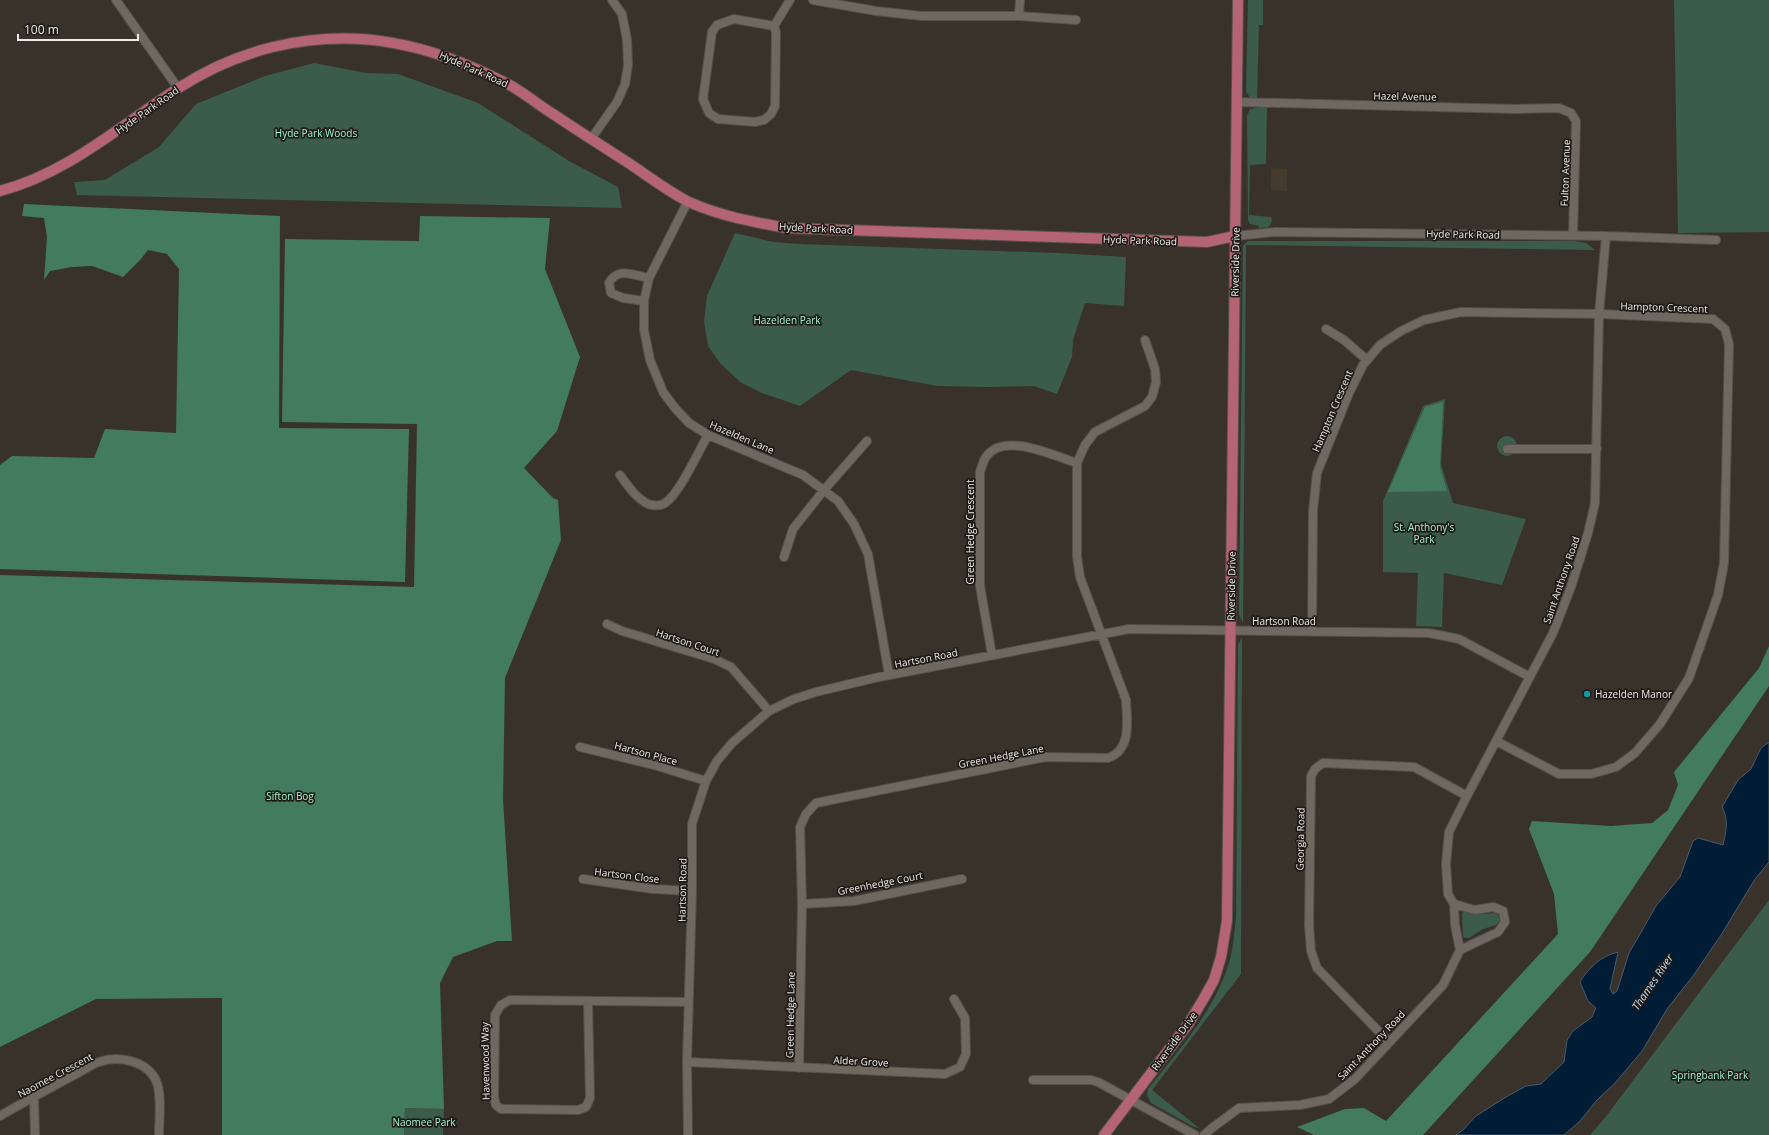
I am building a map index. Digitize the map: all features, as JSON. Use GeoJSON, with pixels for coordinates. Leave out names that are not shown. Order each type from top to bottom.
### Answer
{"type":"FeatureCollection","features":[{"type":"Feature","properties":{"kind":"main road","name":"Riverside Drive"},"geometry":{"type":"LineString","coordinates":[[1104,1135],[1190,1022],[1214,980],[1221,957],[1227,921],[1238,0]]}},
{"type":"Feature","properties":{"kind":"main road","name":"Hyde Park Road"},"geometry":{"type":"LineString","coordinates":[[0,191],[18,186],[63,166],[91,149],[178,88],[224,64],[272,47],[324,38],[372,39],[434,52],[507,83],[688,201],[741,220],[786,228],[1207,242],[1235,236]]}},
{"type":"Feature","properties":{"kind":"street"},"geometry":{"type":"LineString","coordinates":[[116,0],[178,88]]}},
{"type":"Feature","properties":{"kind":"street"},"geometry":{"type":"LineString","coordinates":[[591,139],[617,102],[625,84],[628,65],[628,40],[622,14],[612,0]]}},
{"type":"Feature","properties":{"kind":"street"},"geometry":{"type":"LineString","coordinates":[[774,26],[790,0]]}},
{"type":"Feature","properties":{"kind":"street"},"geometry":{"type":"LineString","coordinates":[[814,0],[876,11],[922,16],[1019,16],[1076,20]]}},
{"type":"Feature","properties":{"kind":"street"},"geometry":{"type":"LineString","coordinates":[[1019,16],[1020,0]]}},
{"type":"Feature","properties":{"kind":"street"},"geometry":{"type":"LineString","coordinates":[[734,19],[774,26],[776,32],[775,106],[772,114],[764,120],[755,122],[718,119],[709,112],[703,99],[712,32],[717,25],[724,21],[734,19]]}},
{"type":"Feature","properties":{"kind":"street","name":"Hazel Avenue"},"geometry":{"type":"LineString","coordinates":[[1237,102],[1516,109],[1559,108],[1571,113]]}},
{"type":"Feature","properties":{"kind":"street","name":"Fulton Avenue"},"geometry":{"type":"LineString","coordinates":[[1571,113],[1576,121],[1572,235]]}},
{"type":"Feature","properties":{"kind":"street","name":"Hazelden Lane"},"geometry":{"type":"LineString","coordinates":[[688,201],[650,278],[644,301],[644,330],[650,360],[663,392],[689,423],[708,435],[804,475],[838,501],[854,524],[868,554],[889,675]]}},
{"type":"Feature","properties":{"kind":"street","name":"Hyde Park Road"},"geometry":{"type":"LineString","coordinates":[[1235,236],[1275,232],[1572,235],[1716,240]]}},
{"type":"Feature","properties":{"kind":"street","name":"Saint Anthony Road"},"geometry":{"type":"LineString","coordinates":[[1204,1135],[1239,1108],[1300,1105],[1329,1099],[1355,1079],[1443,985],[1460,950],[1455,925],[1454,904],[1448,894],[1446,864],[1449,832],[1553,633],[1588,534],[1595,503],[1599,314],[1606,236]]}},
{"type":"Feature","properties":{"kind":"street"},"geometry":{"type":"LineString","coordinates":[[644,301],[623,298],[611,293],[609,283],[613,276],[623,272],[650,278]]}},
{"type":"Feature","properties":{"kind":"street","name":"Hampton Crescent"},"geometry":{"type":"LineString","coordinates":[[1312,632],[1312,512],[1317,473],[1349,393],[1367,360],[1380,345],[1401,331],[1424,320],[1461,312],[1599,314],[1713,319],[1725,329],[1729,344],[1724,563],[1718,595],[1689,678],[1660,724],[1636,753],[1616,767],[1591,774],[1560,774],[1496,741]]}},
{"type":"Feature","properties":{"kind":"street"},"geometry":{"type":"LineString","coordinates":[[1326,329],[1344,340],[1367,360]]}},
{"type":"Feature","properties":{"kind":"street","name":"Green Hedge Lane"},"geometry":{"type":"LineString","coordinates":[[800,1068],[802,904],[800,827],[806,814],[816,803],[1046,757],[1108,758],[1116,755],[1125,742],[1127,720],[1126,700],[1100,634],[1080,577],[1077,557],[1077,463],[1085,445],[1095,432],[1145,406],[1152,396],[1156,382],[1156,369],[1145,340]]}},
{"type":"Feature","properties":{"kind":"street"},"geometry":{"type":"LineString","coordinates":[[620,475],[633,492],[648,504],[664,504],[673,496],[708,435]]}},
{"type":"Feature","properties":{"kind":"street"},"geometry":{"type":"LineString","coordinates":[[784,557],[793,529],[824,490],[867,441]]}},
{"type":"Feature","properties":{"kind":"street","name":"Green Hedge Crescent"},"geometry":{"type":"LineString","coordinates":[[992,655],[980,586],[980,472],[986,457],[994,450],[1010,444],[1030,448],[1077,463]]}},
{"type":"Feature","properties":{"kind":"street"},"geometry":{"type":"LineString","coordinates":[[1507,449],[1597,449]]}},
{"type":"Feature","properties":{"kind":"street","name":"Hartson Court"},"geometry":{"type":"LineString","coordinates":[[607,624],[622,631],[714,659],[731,667],[769,711]]}},
{"type":"Feature","properties":{"kind":"street","name":"Hartson Road"},"geometry":{"type":"LineString","coordinates":[[688,1135],[687,1062],[692,891],[692,824],[706,781],[718,761],[732,743],[769,711],[794,699],[816,692],[889,675],[1129,629],[1428,633],[1459,638],[1530,677]]}},
{"type":"Feature","properties":{"kind":"street","name":"Hartson Place"},"geometry":{"type":"LineString","coordinates":[[580,747],[654,765],[706,781]]}},
{"type":"Feature","properties":{"kind":"street","name":"Georgia Road"},"geometry":{"type":"LineString","coordinates":[[1389,1042],[1317,968],[1311,951],[1309,925],[1311,776],[1315,768],[1323,763],[1414,767],[1467,796]]}},
{"type":"Feature","properties":{"kind":"street","name":"Hartson Close"},"geometry":{"type":"LineString","coordinates":[[583,879],[653,889],[692,891]]}},
{"type":"Feature","properties":{"kind":"street","name":"Greenhedge Court"},"geometry":{"type":"LineString","coordinates":[[802,904],[854,901],[962,879]]}},
{"type":"Feature","properties":{"kind":"street"},"geometry":{"type":"LineString","coordinates":[[1454,904],[1475,910],[1493,907],[1503,911],[1505,922],[1498,932],[1460,950]]}},
{"type":"Feature","properties":{"kind":"street","name":"Alder Grove"},"geometry":{"type":"LineString","coordinates":[[687,1062],[945,1074],[960,1067],[966,1054],[966,1018],[954,999]]}},
{"type":"Feature","properties":{"kind":"street","name":"Havenwood Way"},"geometry":{"type":"LineString","coordinates":[[588,1002],[590,1098],[586,1107],[578,1110],[500,1109],[496,1105],[494,1097],[495,1015],[501,1004],[510,1000],[688,1002]]}},
{"type":"Feature","properties":{"kind":"street","name":"Naomee Crescent"},"geometry":{"type":"LineString","coordinates":[[0,1116],[34,1096],[100,1062],[124,1059],[134,1062],[147,1070],[157,1082],[159,1097],[158,1135]]}},
{"type":"Feature","properties":{"kind":"street"},"geometry":{"type":"LineString","coordinates":[[1033,1080],[1091,1080],[1098,1082],[1195,1135]]}},
{"type":"Feature","properties":{"kind":"street"},"geometry":{"type":"LineString","coordinates":[[34,1096],[35,1135]]}},
{"type":"Feature","properties":{"kind":"shaded area"},"geometry":{"type":"Polygon","coordinates":[[[1271,168],[1287,169],[1287,191],[1271,190],[1271,168]]]}},
{"type":"Feature","properties":{"kind":"green space"},"geometry":{"type":"Polygon","coordinates":[[[1248,0],[1263,0],[1263,25],[1259,25],[1257,98],[1250,98],[1246,91],[1248,0]]]}},
{"type":"Feature","properties":{"kind":"green space"},"geometry":{"type":"Polygon","coordinates":[[[1674,0],[1769,0],[1769,232],[1678,233],[1674,0]]]}},
{"type":"Feature","properties":{"kind":"green space","name":"Hyde Park Woods"},"geometry":{"type":"Polygon","coordinates":[[[314,63],[366,73],[398,74],[478,103],[569,161],[618,187],[622,208],[77,195],[74,182],[105,180],[159,147],[196,104],[265,76],[314,63]]]}},
{"type":"Feature","properties":{"kind":"green space"},"geometry":{"type":"Polygon","coordinates":[[[1267,106],[1266,164],[1250,165],[1249,215],[1271,217],[1272,220],[1268,227],[1259,228],[1259,226],[1250,224],[1248,220],[1247,116],[1250,109],[1267,106]]]}},
{"type":"Feature","properties":{"kind":"green space"},"geometry":{"type":"Polygon","coordinates":[[[24,204],[280,216],[279,428],[409,429],[405,582],[0,569],[0,465],[12,456],[94,458],[105,429],[176,433],[179,269],[167,254],[148,250],[123,277],[92,266],[72,267],[50,271],[44,280],[47,237],[44,218],[22,216],[24,204]]]}},
{"type":"Feature","properties":{"kind":"green space","name":"Sifton Bog"},"geometry":{"type":"Polygon","coordinates":[[[420,216],[550,218],[545,269],[580,357],[557,431],[524,468],[553,498],[558,500],[561,540],[505,678],[503,799],[512,941],[497,941],[453,957],[440,983],[444,1109],[405,1108],[404,1135],[222,1135],[222,998],[96,999],[0,1047],[0,575],[414,587],[417,424],[282,422],[285,239],[419,241],[420,216]]]}},
{"type":"Feature","properties":{"kind":"green space","name":"Hazelden Park"},"geometry":{"type":"Polygon","coordinates":[[[735,233],[773,242],[799,244],[1057,253],[1126,257],[1124,306],[1085,303],[1073,340],[1072,357],[1057,394],[1034,386],[937,386],[851,370],[800,406],[762,393],[740,382],[720,363],[708,346],[704,322],[707,296],[735,233]]]}},
{"type":"Feature","properties":{"kind":"green space"},"geometry":{"type":"Polygon","coordinates":[[[1248,241],[1574,241],[1586,243],[1595,250],[1246,245],[1243,623],[1239,614],[1243,246],[1248,241]]]}},
{"type":"Feature","properties":{"kind":"green space","name":"St. Anthony's Park"},"geometry":{"type":"Polygon","coordinates":[[[1445,399],[1441,464],[1453,503],[1526,519],[1502,585],[1444,573],[1442,627],[1416,626],[1418,573],[1383,572],[1383,501],[1423,406],[1445,399]]]}},
{"type":"Feature","properties":{"kind":"green space"},"geometry":{"type":"Polygon","coordinates":[[[1443,402],[1440,467],[1447,491],[1388,492],[1425,407],[1443,402]]]}},
{"type":"Feature","properties":{"kind":"green space"},"geometry":{"type":"Polygon","coordinates":[[[1507,436],[1514,439],[1517,446],[1514,453],[1507,456],[1500,453],[1497,446],[1500,439],[1507,436]]]}},
{"type":"Feature","properties":{"kind":"green space"},"geometry":{"type":"Polygon","coordinates":[[[1242,637],[1241,974],[1152,1090],[1199,1128],[1194,1127],[1151,1103],[1147,1095],[1148,1089],[1203,1017],[1220,986],[1231,957],[1236,918],[1238,645],[1242,637]]]}},
{"type":"Feature","properties":{"kind":"green space"},"geometry":{"type":"Polygon","coordinates":[[[1769,646],[1769,686],[1590,952],[1423,1135],[1314,1135],[1297,1127],[1345,1109],[1364,1108],[1386,1121],[1558,934],[1554,894],[1529,829],[1532,821],[1611,826],[1652,823],[1668,810],[1678,785],[1674,772],[1759,668],[1769,646]]]}},
{"type":"Feature","properties":{"kind":"green space","name":"Springbank Park"},"geometry":{"type":"Polygon","coordinates":[[[1769,900],[1769,1135],[1590,1135],[1604,1119],[1769,900]]]}},
{"type":"Feature","properties":{"kind":"green space"},"geometry":{"type":"Polygon","coordinates":[[[1465,911],[1479,914],[1494,913],[1498,915],[1500,920],[1496,925],[1483,929],[1469,938],[1465,938],[1463,936],[1462,913],[1465,911]]]}},
{"type":"Feature","properties":{"kind":"green space","name":"Naomee Park"},"geometry":{"type":"Polygon","coordinates":[[[405,1108],[444,1109],[443,1135],[404,1135],[405,1108]]]}},
{"type":"Feature","properties":{"kind":"water","name":"Thames River"},"geometry":{"type":"Polygon","coordinates":[[[1769,742],[1769,862],[1755,879],[1721,935],[1693,976],[1667,1009],[1642,1051],[1580,1121],[1564,1135],[1456,1135],[1476,1116],[1506,1097],[1526,1086],[1541,1084],[1564,1062],[1567,1040],[1573,1031],[1592,1017],[1596,1008],[1588,1001],[1580,982],[1583,977],[1596,963],[1606,956],[1618,952],[1610,989],[1613,994],[1617,991],[1629,953],[1656,906],[1680,877],[1693,841],[1698,838],[1723,845],[1726,830],[1726,816],[1722,807],[1738,780],[1751,769],[1761,748],[1769,742]]]}},
{"type":"Feature","properties":{"kind":"place","name":"Hazelden Manor"},"geometry":{"type":"Point","coordinates":[1587,694]}}]}
